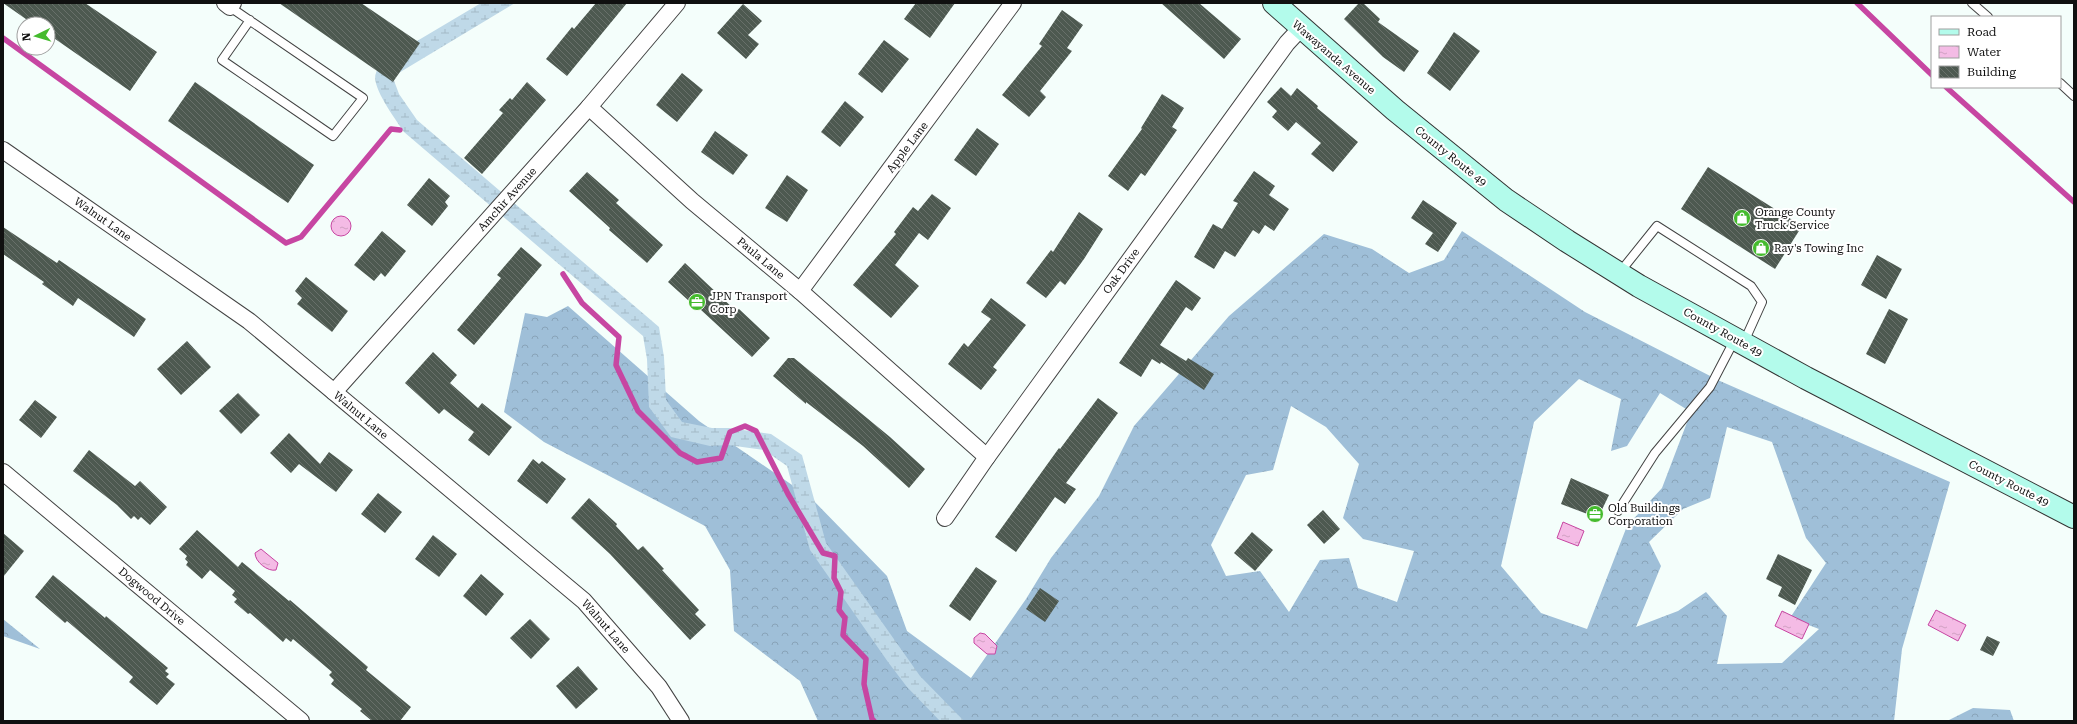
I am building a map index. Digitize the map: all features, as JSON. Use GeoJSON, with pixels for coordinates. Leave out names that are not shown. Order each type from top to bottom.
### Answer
{"type":"FeatureCollection","features":[{"type":"Feature","properties":{"kind":"street","name":"Amchir Avenue"},"geometry":{"type":"LineString","coordinates":[[334,392],[589,107],[677,3]]}},
{"type":"Feature","properties":{"kind":"street","name":"Apple Lane"},"geometry":{"type":"LineString","coordinates":[[800,291],[1014,3]]}},
{"type":"Feature","properties":{"kind":"street","name":"Wawayanda Avenue"},"geometry":{"type":"LineString","coordinates":[[1274,3],[1395,110]]}},
{"type":"Feature","properties":{"kind":"street","name":"Oak Drive"},"geometry":{"type":"LineString","coordinates":[[945,518],[987,457],[1282,50],[1301,28]]}},
{"type":"Feature","properties":{"kind":"street","name":"Paula Lane"},"geometry":{"type":"LineString","coordinates":[[589,107],[692,201],[800,291],[987,457]]}},
{"type":"Feature","properties":{"kind":"street","name":"County Route 49"},"geometry":{"type":"LineString","coordinates":[[1395,110],[1506,200],[1620,274],[1739,341],[2074,517]]}},
{"type":"Feature","properties":{"kind":"street","name":"Walnut Lane"},"geometry":{"type":"LineString","coordinates":[[3,150],[249,321],[584,601],[659,687],[681,721]]}},
{"type":"Feature","properties":{"kind":"street","name":"Dogwood Drive"},"geometry":{"type":"LineString","coordinates":[[3,472],[301,721]]}},
{"type":"Feature","properties":{"kind":"lane"},"geometry":{"type":"LineString","coordinates":[[1972,3],[1987,16]]}},
{"type":"Feature","properties":{"kind":"lane"},"geometry":{"type":"LineString","coordinates":[[229,4],[363,98],[333,136],[222,60],[250,20]]}},
{"type":"Feature","properties":{"kind":"lane"},"geometry":{"type":"LineString","coordinates":[[2061,84],[2074,96]]}},
{"type":"Feature","properties":{"kind":"lane"},"geometry":{"type":"LineString","coordinates":[[1618,511],[1655,453],[1710,386],[1762,302],[1751,286],[1657,226],[1620,274]]}},
{"type":"Feature","properties":{"kind":"green space"},"geometry":{"type":"Polygon","coordinates":[[[481,3],[515,3],[397,74],[393,78],[399,94],[417,120],[659,327],[664,357],[666,400],[682,422],[712,428],[729,428],[771,434],[802,455],[826,543],[920,676],[964,721],[940,721],[907,687],[810,550],[787,466],[764,450],[728,445],[710,446],[671,437],[649,407],[647,359],[643,336],[404,132],[380,94],[375,79],[378,68],[385,60],[481,3]]]}},
{"type":"Feature","properties":{"kind":"green space"},"geometry":{"type":"Polygon","coordinates":[[[1462,231],[1585,312],[1720,381],[1950,482],[1902,649],[1894,721],[818,721],[800,681],[734,631],[730,570],[705,526],[544,442],[504,412],[525,313],[547,317],[568,306],[699,421],[811,498],[887,576],[907,631],[971,678],[1026,599],[1051,558],[1099,496],[1134,426],[1229,316],[1324,234],[1372,249],[1409,273],[1444,260],[1462,231]],[[1579,379],[1534,422],[1501,566],[1541,613],[1587,629],[1627,526],[1662,488],[1691,412],[1660,393],[1627,446],[1611,451],[1621,399],[1579,379]],[[1291,406],[1273,470],[1246,475],[1211,545],[1226,576],[1260,571],[1289,612],[1320,560],[1349,558],[1358,588],[1397,602],[1414,551],[1363,539],[1343,518],[1359,464],[1326,427],[1291,406]],[[1727,427],[1710,498],[1683,509],[1649,542],[1661,566],[1636,627],[1678,611],[1706,592],[1727,616],[1717,664],[1782,663],[1819,629],[1790,618],[1826,563],[1806,538],[1772,442],[1727,427]]]}},
{"type":"Feature","properties":{"kind":"green space"},"geometry":{"type":"Polygon","coordinates":[[[3,619],[40,649],[3,636],[3,619]]]}},
{"type":"Feature","properties":{"kind":"green space"},"geometry":{"type":"Polygon","coordinates":[[[1973,708],[2010,710],[2014,721],[1947,721],[1973,708]]]}},
{"type":"Feature","properties":{"kind":"water"},"geometry":{"type":"Polygon","coordinates":[[[337,216],[345,216],[351,222],[351,230],[345,236],[337,236],[331,230],[331,222],[337,216]]]}},
{"type":"Feature","properties":{"kind":"water"},"geometry":{"type":"Polygon","coordinates":[[[1563,522],[1584,531],[1578,546],[1557,538],[1563,522]]]}},
{"type":"Feature","properties":{"kind":"water"},"geometry":{"type":"Polygon","coordinates":[[[261,549],[278,563],[276,570],[262,566],[257,560],[255,553],[261,549]]]}},
{"type":"Feature","properties":{"kind":"water"},"geometry":{"type":"Polygon","coordinates":[[[1936,610],[1966,625],[1958,641],[1928,625],[1936,610]]]}},
{"type":"Feature","properties":{"kind":"water"},"geometry":{"type":"Polygon","coordinates":[[[1782,611],[1809,624],[1802,639],[1775,626],[1782,611]]]}},
{"type":"Feature","properties":{"kind":"water"},"geometry":{"type":"Polygon","coordinates":[[[980,633],[985,634],[997,646],[995,654],[987,654],[974,643],[974,638],[980,633]]]}},
{"type":"Feature","properties":{"kind":"building"},"geometry":{"type":"Polygon","coordinates":[[[3,3],[85,3],[157,52],[130,91],[56,40],[56,16],[22,16],[3,3]]]}},
{"type":"Feature","properties":{"kind":"building"},"geometry":{"type":"Polygon","coordinates":[[[279,3],[361,3],[420,43],[393,82],[279,3]]]}},
{"type":"Feature","properties":{"kind":"building"},"geometry":{"type":"Polygon","coordinates":[[[596,3],[627,3],[567,76],[546,59],[572,27],[574,29],[596,3]]]}},
{"type":"Feature","properties":{"kind":"building"},"geometry":{"type":"Polygon","coordinates":[[[916,3],[955,3],[930,38],[904,19],[916,3]]]}},
{"type":"Feature","properties":{"kind":"building"},"geometry":{"type":"Polygon","coordinates":[[[1161,3],[1199,3],[1241,39],[1224,59],[1161,3]]]}},
{"type":"Feature","properties":{"kind":"building"},"geometry":{"type":"Polygon","coordinates":[[[1359,3],[1363,3],[1380,19],[1378,22],[1419,51],[1404,72],[1383,57],[1344,19],[1359,3]]]}},
{"type":"Feature","properties":{"kind":"building"},"geometry":{"type":"Polygon","coordinates":[[[743,4],[762,21],[748,35],[759,44],[746,59],[717,33],[743,4]]]}},
{"type":"Feature","properties":{"kind":"building"},"geometry":{"type":"Polygon","coordinates":[[[1062,10],[1083,25],[1067,48],[1072,51],[1040,91],[1046,97],[1029,117],[1002,95],[1042,46],[1039,44],[1062,10]]]}},
{"type":"Feature","properties":{"kind":"building"},"geometry":{"type":"Polygon","coordinates":[[[1454,32],[1480,51],[1450,91],[1427,73],[1454,32]]]}},
{"type":"Feature","properties":{"kind":"building"},"geometry":{"type":"Polygon","coordinates":[[[884,40],[909,59],[882,93],[858,74],[884,40]]]}},
{"type":"Feature","properties":{"kind":"building"},"geometry":{"type":"Polygon","coordinates":[[[682,73],[703,90],[677,122],[656,105],[682,73]]]}},
{"type":"Feature","properties":{"kind":"building"},"geometry":{"type":"Polygon","coordinates":[[[195,82],[314,165],[288,203],[168,121],[195,82]]]}},
{"type":"Feature","properties":{"kind":"building"},"geometry":{"type":"Polygon","coordinates":[[[527,82],[546,100],[482,174],[464,158],[503,113],[499,110],[510,98],[512,100],[527,82]]]}},
{"type":"Feature","properties":{"kind":"building"},"geometry":{"type":"Polygon","coordinates":[[[1281,87],[1291,96],[1297,88],[1318,106],[1317,108],[1358,142],[1333,172],[1311,154],[1321,143],[1296,122],[1288,131],[1272,117],[1277,111],[1267,102],[1281,87]]]}},
{"type":"Feature","properties":{"kind":"building"},"geometry":{"type":"Polygon","coordinates":[[[1162,94],[1184,108],[1172,127],[1177,130],[1145,176],[1141,173],[1128,191],[1108,176],[1142,129],[1141,128],[1162,94]]]}},
{"type":"Feature","properties":{"kind":"building"},"geometry":{"type":"Polygon","coordinates":[[[845,101],[864,117],[840,147],[821,132],[845,101]]]}},
{"type":"Feature","properties":{"kind":"building"},"geometry":{"type":"Polygon","coordinates":[[[977,128],[999,144],[976,176],[954,160],[977,128]]]}},
{"type":"Feature","properties":{"kind":"building"},"geometry":{"type":"Polygon","coordinates":[[[715,131],[748,155],[733,175],[701,152],[715,131]]]}},
{"type":"Feature","properties":{"kind":"building","name":"Orange County Truck Service"},"geometry":{"type":"Polygon","coordinates":[[[1708,167],[1802,226],[1775,269],[1681,209],[1708,167]]]}},
{"type":"Feature","properties":{"kind":"building"},"geometry":{"type":"Polygon","coordinates":[[[1254,171],[1275,186],[1269,195],[1289,209],[1274,231],[1265,225],[1259,234],[1253,230],[1235,257],[1225,251],[1214,269],[1194,257],[1213,224],[1222,229],[1238,203],[1233,201],[1254,171]]]}},
{"type":"Feature","properties":{"kind":"building"},"geometry":{"type":"Polygon","coordinates":[[[587,172],[619,200],[616,203],[663,245],[647,263],[609,230],[610,228],[569,191],[587,172]]]}},
{"type":"Feature","properties":{"kind":"building"},"geometry":{"type":"Polygon","coordinates":[[[787,175],[808,190],[787,222],[765,208],[787,175]]]}},
{"type":"Feature","properties":{"kind":"building"},"geometry":{"type":"Polygon","coordinates":[[[429,178],[450,196],[445,202],[448,206],[432,226],[407,205],[429,178]]]}},
{"type":"Feature","properties":{"kind":"building"},"geometry":{"type":"Polygon","coordinates":[[[932,194],[951,208],[928,240],[919,233],[895,265],[919,286],[891,318],[853,285],[896,234],[894,232],[913,207],[918,211],[932,194]]]}},
{"type":"Feature","properties":{"kind":"building"},"geometry":{"type":"Polygon","coordinates":[[[1423,200],[1457,223],[1438,252],[1425,244],[1433,233],[1411,218],[1423,200]]]}},
{"type":"Feature","properties":{"kind":"building"},"geometry":{"type":"Polygon","coordinates":[[[1079,212],[1103,229],[1065,285],[1060,281],[1046,298],[1026,283],[1051,250],[1053,252],[1079,212]]]}},
{"type":"Feature","properties":{"kind":"building"},"geometry":{"type":"Polygon","coordinates":[[[3,227],[57,263],[59,260],[146,319],[134,337],[78,298],[73,306],[42,284],[44,282],[3,254],[3,227]]]}},
{"type":"Feature","properties":{"kind":"building"},"geometry":{"type":"Polygon","coordinates":[[[382,231],[406,251],[385,277],[381,273],[374,281],[354,265],[382,231]]]}},
{"type":"Feature","properties":{"kind":"building"},"geometry":{"type":"Polygon","coordinates":[[[521,247],[542,265],[474,345],[457,330],[501,278],[497,275],[521,247]]]}},
{"type":"Feature","properties":{"kind":"building"},"geometry":{"type":"Polygon","coordinates":[[[1877,255],[1902,269],[1886,299],[1861,285],[1877,255]]]}},
{"type":"Feature","properties":{"kind":"building"},"geometry":{"type":"Polygon","coordinates":[[[685,263],[736,311],[739,309],[770,338],[752,357],[668,282],[685,263]]]}},
{"type":"Feature","properties":{"kind":"building"},"geometry":{"type":"Polygon","coordinates":[[[306,277],[348,311],[332,332],[297,304],[302,298],[295,291],[306,277]]]}},
{"type":"Feature","properties":{"kind":"building"},"geometry":{"type":"Polygon","coordinates":[[[1176,280],[1201,298],[1192,311],[1186,307],[1160,345],[1186,361],[1188,358],[1214,374],[1204,390],[1161,362],[1160,364],[1152,359],[1141,377],[1119,363],[1176,280]]]}},
{"type":"Feature","properties":{"kind":"building"},"geometry":{"type":"Polygon","coordinates":[[[991,298],[1026,325],[993,367],[997,370],[981,390],[948,364],[964,343],[968,347],[991,319],[981,312],[991,298]]]}},
{"type":"Feature","properties":{"kind":"building"},"geometry":{"type":"Polygon","coordinates":[[[1889,309],[1908,319],[1885,364],[1866,354],[1889,309]]]}},
{"type":"Feature","properties":{"kind":"building"},"geometry":{"type":"Polygon","coordinates":[[[187,341],[211,367],[181,395],[157,369],[187,341]]]}},
{"type":"Feature","properties":{"kind":"building"},"geometry":{"type":"Polygon","coordinates":[[[433,352],[457,375],[450,383],[478,408],[482,403],[512,427],[489,456],[468,440],[474,432],[444,409],[439,414],[405,383],[433,352]]]}},
{"type":"Feature","properties":{"kind":"building"},"geometry":{"type":"Polygon","coordinates":[[[788,358],[794,358],[890,437],[925,469],[909,488],[863,446],[806,402],[806,404],[773,376],[788,358]]]}},
{"type":"Feature","properties":{"kind":"building"},"geometry":{"type":"Polygon","coordinates":[[[238,393],[260,415],[241,434],[219,411],[238,393]]]}},
{"type":"Feature","properties":{"kind":"building"},"geometry":{"type":"Polygon","coordinates":[[[1098,398],[1118,413],[1066,483],[1076,489],[1065,504],[1055,497],[1016,552],[995,537],[1059,448],[1060,449],[1098,398]]]}},
{"type":"Feature","properties":{"kind":"building"},"geometry":{"type":"Polygon","coordinates":[[[35,400],[57,417],[41,438],[19,420],[35,400]]]}},
{"type":"Feature","properties":{"kind":"building"},"geometry":{"type":"Polygon","coordinates":[[[289,433],[320,464],[329,452],[353,470],[336,492],[299,464],[291,473],[270,453],[289,433]]]}},
{"type":"Feature","properties":{"kind":"building"},"geometry":{"type":"Polygon","coordinates":[[[89,450],[135,486],[140,481],[167,507],[150,525],[141,517],[138,520],[134,516],[131,519],[117,505],[73,471],[89,450]]]}},
{"type":"Feature","properties":{"kind":"building"},"geometry":{"type":"Polygon","coordinates":[[[533,459],[539,464],[542,461],[566,479],[547,504],[517,481],[533,459]]]}},
{"type":"Feature","properties":{"kind":"building"},"geometry":{"type":"Polygon","coordinates":[[[1571,478],[1609,495],[1598,518],[1561,504],[1571,478]]]}},
{"type":"Feature","properties":{"kind":"building"},"geometry":{"type":"Polygon","coordinates":[[[378,493],[402,512],[385,533],[361,514],[378,493]]]}},
{"type":"Feature","properties":{"kind":"building"},"geometry":{"type":"Polygon","coordinates":[[[589,498],[617,524],[616,526],[638,550],[643,546],[664,569],[662,570],[699,610],[695,614],[706,625],[690,640],[610,554],[571,518],[589,498]]]}},
{"type":"Feature","properties":{"kind":"building"},"geometry":{"type":"Polygon","coordinates":[[[1323,510],[1340,529],[1324,544],[1307,525],[1323,510]]]}},
{"type":"Feature","properties":{"kind":"building"},"geometry":{"type":"Polygon","coordinates":[[[197,530],[238,567],[242,562],[289,601],[290,600],[368,667],[366,670],[411,707],[400,721],[372,721],[360,711],[362,709],[331,684],[334,680],[329,675],[332,672],[293,639],[291,642],[286,638],[283,642],[250,613],[248,614],[234,602],[237,599],[232,595],[235,591],[210,570],[202,579],[186,565],[188,562],[185,559],[187,556],[179,549],[197,530]]]}},
{"type":"Feature","properties":{"kind":"building"},"geometry":{"type":"Polygon","coordinates":[[[1252,532],[1273,550],[1255,571],[1234,553],[1252,532]]]}},
{"type":"Feature","properties":{"kind":"building"},"geometry":{"type":"Polygon","coordinates":[[[3,533],[24,551],[3,577],[3,533]]]}},
{"type":"Feature","properties":{"kind":"building"},"geometry":{"type":"Polygon","coordinates":[[[433,535],[457,554],[439,577],[415,559],[433,535]]]}},
{"type":"Feature","properties":{"kind":"building"},"geometry":{"type":"Polygon","coordinates":[[[1778,554],[1812,570],[1795,605],[1778,596],[1782,587],[1766,579],[1778,554]]]}},
{"type":"Feature","properties":{"kind":"building"},"geometry":{"type":"Polygon","coordinates":[[[976,567],[997,581],[970,621],[949,606],[976,567]]]}},
{"type":"Feature","properties":{"kind":"building"},"geometry":{"type":"Polygon","coordinates":[[[481,574],[504,594],[486,616],[463,596],[481,574]]]}},
{"type":"Feature","properties":{"kind":"building"},"geometry":{"type":"Polygon","coordinates":[[[53,575],[105,618],[106,616],[168,668],[165,671],[169,674],[166,677],[175,684],[157,705],[129,682],[133,677],[67,621],[65,623],[35,597],[53,575]]]}},
{"type":"Feature","properties":{"kind":"building"},"geometry":{"type":"Polygon","coordinates":[[[1040,588],[1059,601],[1045,622],[1026,609],[1040,588]]]}},
{"type":"Feature","properties":{"kind":"building"},"geometry":{"type":"Polygon","coordinates":[[[530,619],[550,639],[531,659],[510,638],[530,619]]]}},
{"type":"Feature","properties":{"kind":"building"},"geometry":{"type":"Polygon","coordinates":[[[1987,636],[2000,642],[1993,656],[1980,650],[1987,636]]]}},
{"type":"Feature","properties":{"kind":"building"},"geometry":{"type":"Polygon","coordinates":[[[578,666],[598,689],[576,709],[556,686],[578,666]]]}},
{"type":"Feature","properties":{"kind":"waterway"},"geometry":{"type":"LineString","coordinates":[[1857,3],[1931,74]]}},
{"type":"Feature","properties":{"kind":"waterway"},"geometry":{"type":"LineString","coordinates":[[3,38],[286,243],[301,237],[391,129],[400,130]]}},
{"type":"Feature","properties":{"kind":"waterway"},"geometry":{"type":"LineString","coordinates":[[1947,88],[2074,202]]}},
{"type":"Feature","properties":{"kind":"waterway"},"geometry":{"type":"LineString","coordinates":[[563,274],[582,303],[619,337],[616,365],[638,411],[680,453],[697,462],[721,458],[730,432],[745,426],[756,431],[788,494],[823,553],[835,556],[834,578],[841,592],[839,610],[845,618],[843,635],[866,659],[864,684],[872,719],[874,721]]}},
{"type":"Feature","properties":{"kind":"place","name":"Orange County Truck Service"},"geometry":{"type":"Point","coordinates":[1742,218]}},
{"type":"Feature","properties":{"kind":"place","name":"Ray's Towing Inc"},"geometry":{"type":"Point","coordinates":[1761,248]}},
{"type":"Feature","properties":{"kind":"place","name":"JPN Transport Corp"},"geometry":{"type":"Point","coordinates":[697,302]}},
{"type":"Feature","properties":{"kind":"place","name":"Old Buildings Corporation"},"geometry":{"type":"Point","coordinates":[1595,514]}}]}
